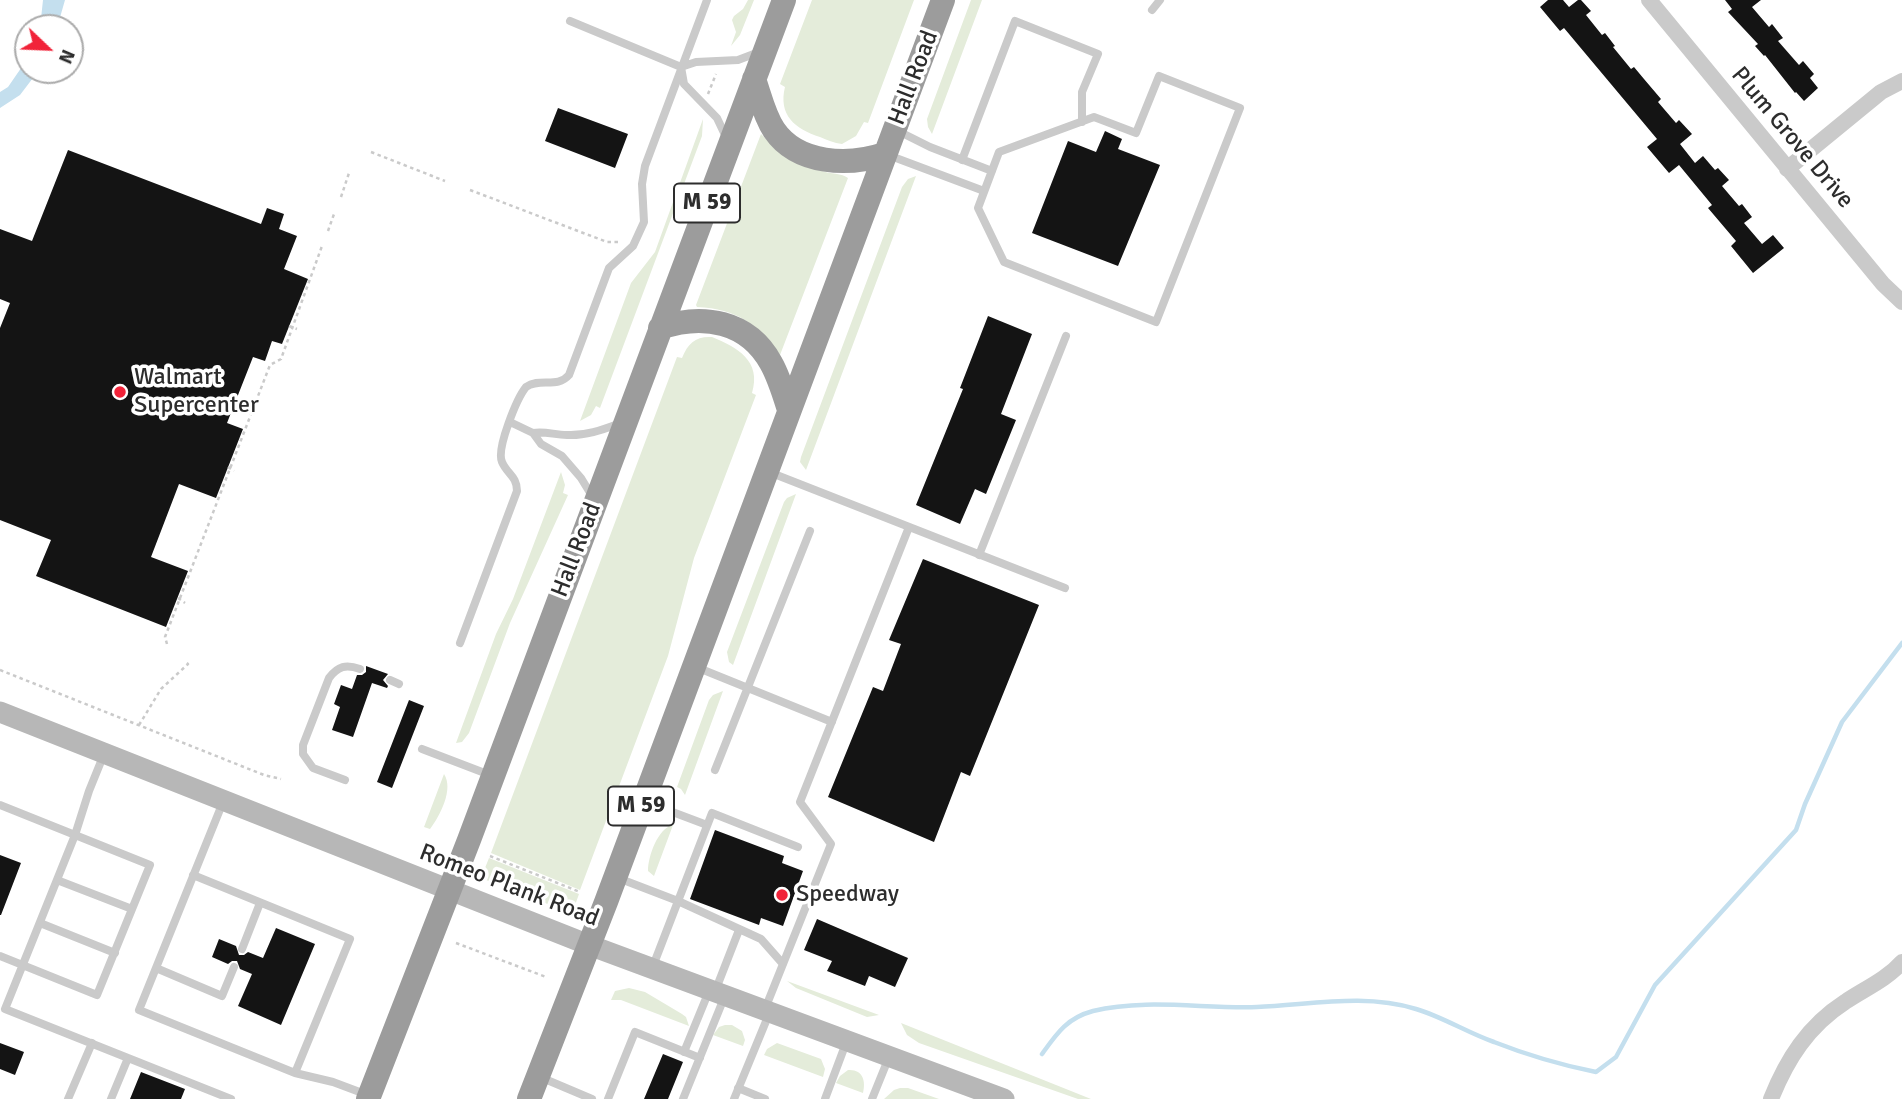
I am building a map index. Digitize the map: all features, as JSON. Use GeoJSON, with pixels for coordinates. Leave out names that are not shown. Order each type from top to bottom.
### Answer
{"type":"FeatureCollection","features":[{"type":"Feature","properties":{"kind":"highway","name":"Hall Road"},"geometry":{"type":"LineString","coordinates":[[369,1097],[493,776],[784,0]]}},
{"type":"Feature","properties":{"kind":"highway","name":"Hall Road"},"geometry":{"type":"LineString","coordinates":[[533,1088],[943,0]]}},
{"type":"Feature","properties":{"kind":"highway"},"geometry":{"type":"LineString","coordinates":[[754,79],[772,127],[782,140],[792,147],[836,162],[865,161],[885,155]]}},
{"type":"Feature","properties":{"kind":"highway"},"geometry":{"type":"LineString","coordinates":[[660,328],[701,319],[717,322],[746,335],[771,362],[789,410]]}},
{"type":"Feature","properties":{"kind":"main road","name":"Romeo Plank Road"},"geometry":{"type":"LineString","coordinates":[[0,712],[716,994],[1004,1099]]}},
{"type":"Feature","properties":{"kind":"street","name":"Plum Grove Drive"},"geometry":{"type":"LineString","coordinates":[[1648,0],[1883,284],[1902,302]]}},
{"type":"Feature","properties":{"kind":"street"},"geometry":{"type":"LineString","coordinates":[[1787,169],[1881,92],[1902,81]]}},
{"type":"Feature","properties":{"kind":"street"},"geometry":{"type":"LineString","coordinates":[[1771,1099],[1786,1065],[1811,1029],[1826,1015],[1880,982],[1902,962]]}},
{"type":"Feature","properties":{"kind":"lane"},"geometry":{"type":"LineString","coordinates":[[460,643],[517,491],[515,477],[504,466],[500,453],[510,422],[526,387],[538,382],[558,383],[569,374],[609,268],[633,246],[644,222],[642,184],[645,166],[707,0]]}},
{"type":"Feature","properties":{"kind":"lane"},"geometry":{"type":"LineString","coordinates":[[1152,10],[1160,0]]}},
{"type":"Feature","properties":{"kind":"lane"},"geometry":{"type":"LineString","coordinates":[[570,21],[681,67],[696,62],[738,60],[765,50]]}},
{"type":"Feature","properties":{"kind":"lane"},"geometry":{"type":"LineString","coordinates":[[962,160],[1015,21],[1098,54],[1082,92],[1082,122]]}},
{"type":"Feature","properties":{"kind":"lane"},"geometry":{"type":"LineString","coordinates":[[681,67],[684,84],[717,118],[729,143]]}},
{"type":"Feature","properties":{"kind":"lane"},"geometry":{"type":"LineString","coordinates":[[1159,76],[1240,107],[1156,322],[1003,262],[978,208],[999,152],[1082,122],[1094,117],[1136,133],[1159,76]]}},
{"type":"Feature","properties":{"kind":"lane"},"geometry":{"type":"LineString","coordinates":[[894,129],[992,171]]}},
{"type":"Feature","properties":{"kind":"lane"},"geometry":{"type":"LineString","coordinates":[[885,155],[984,191]]}},
{"type":"Feature","properties":{"kind":"lane"},"geometry":{"type":"LineString","coordinates":[[979,555],[1066,335]]}},
{"type":"Feature","properties":{"kind":"lane"},"geometry":{"type":"LineString","coordinates":[[533,433],[547,431],[570,436],[583,435],[625,421]]}},
{"type":"Feature","properties":{"kind":"lane"},"geometry":{"type":"LineString","coordinates":[[510,422],[533,433],[541,444],[557,453],[570,465],[596,501]]}},
{"type":"Feature","properties":{"kind":"lane"},"geometry":{"type":"LineString","coordinates":[[767,471],[1065,588]]}},
{"type":"Feature","properties":{"kind":"lane"},"geometry":{"type":"LineString","coordinates":[[734,1099],[783,964],[831,844],[800,803],[909,527]]}},
{"type":"Feature","properties":{"kind":"lane"},"geometry":{"type":"LineString","coordinates":[[715,770],[810,531]]}},
{"type":"Feature","properties":{"kind":"lane"},"geometry":{"type":"LineString","coordinates":[[345,780],[313,768],[303,754],[303,745],[328,678],[334,671],[345,666],[360,669]]}},
{"type":"Feature","properties":{"kind":"lane"},"geometry":{"type":"LineString","coordinates":[[694,666],[832,722]]}},
{"type":"Feature","properties":{"kind":"lane"},"geometry":{"type":"LineString","coordinates":[[390,680],[399,684]]}},
{"type":"Feature","properties":{"kind":"lane"},"geometry":{"type":"LineString","coordinates":[[422,749],[493,776]]}},
{"type":"Feature","properties":{"kind":"lane"},"geometry":{"type":"LineString","coordinates":[[104,754],[40,923],[2,1008],[231,1099]]}},
{"type":"Feature","properties":{"kind":"lane"},"geometry":{"type":"LineString","coordinates":[[643,801],[707,825]]}},
{"type":"Feature","properties":{"kind":"lane"},"geometry":{"type":"LineString","coordinates":[[223,802],[139,1010],[295,1073],[333,1082],[369,1097]]}},
{"type":"Feature","properties":{"kind":"lane"},"geometry":{"type":"LineString","coordinates":[[0,805],[150,865],[97,995],[0,957]]}},
{"type":"Feature","properties":{"kind":"lane"},"geometry":{"type":"LineString","coordinates":[[652,969],[712,813],[798,847]]}},
{"type":"Feature","properties":{"kind":"lane"},"geometry":{"type":"LineString","coordinates":[[193,875],[350,939],[295,1073]]}},
{"type":"Feature","properties":{"kind":"lane"},"geometry":{"type":"LineString","coordinates":[[614,877],[678,901],[761,939],[783,964]]}},
{"type":"Feature","properties":{"kind":"lane"},"geometry":{"type":"LineString","coordinates":[[57,880],[132,909]]}},
{"type":"Feature","properties":{"kind":"lane"},"geometry":{"type":"LineString","coordinates":[[242,949],[260,903]]}},
{"type":"Feature","properties":{"kind":"lane"},"geometry":{"type":"LineString","coordinates":[[40,923],[114,953]]}},
{"type":"Feature","properties":{"kind":"lane"},"geometry":{"type":"LineString","coordinates":[[683,1099],[700,1058],[716,994],[739,930]]}},
{"type":"Feature","properties":{"kind":"lane"},"geometry":{"type":"LineString","coordinates":[[156,968],[222,996],[234,967]]}},
{"type":"Feature","properties":{"kind":"lane"},"geometry":{"type":"LineString","coordinates":[[684,1052],[716,994]]}},
{"type":"Feature","properties":{"kind":"lane"},"geometry":{"type":"LineString","coordinates":[[608,1099],[635,1032],[700,1058]]}},
{"type":"Feature","properties":{"kind":"lane"},"geometry":{"type":"LineString","coordinates":[[825,1099],[846,1041]]}},
{"type":"Feature","properties":{"kind":"lane"},"geometry":{"type":"LineString","coordinates":[[68,1099],[92,1043]]}},
{"type":"Feature","properties":{"kind":"lane"},"geometry":{"type":"LineString","coordinates":[[872,1099],[889,1057]]}},
{"type":"Feature","properties":{"kind":"lane"},"geometry":{"type":"LineString","coordinates":[[111,1099],[128,1058]]}},
{"type":"Feature","properties":{"kind":"lane"},"geometry":{"type":"LineString","coordinates":[[533,1088],[592,1099]]}},
{"type":"Feature","properties":{"kind":"lane"},"geometry":{"type":"LineString","coordinates":[[738,1088],[765,1099]]}},
{"type":"Feature","properties":{"kind":"path"},"geometry":{"type":"LineString","coordinates":[[708,94],[717,71]]}},
{"type":"Feature","properties":{"kind":"path"},"geometry":{"type":"LineString","coordinates":[[371,152],[445,181]]}},
{"type":"Feature","properties":{"kind":"path"},"geometry":{"type":"LineString","coordinates":[[341,197],[349,173]]}},
{"type":"Feature","properties":{"kind":"path"},"geometry":{"type":"LineString","coordinates":[[470,190],[607,242],[621,243]]}},
{"type":"Feature","properties":{"kind":"path"},"geometry":{"type":"LineString","coordinates":[[328,231],[334,214]]}},
{"type":"Feature","properties":{"kind":"path"},"geometry":{"type":"LineString","coordinates":[[167,644],[166,637],[179,598],[270,365],[281,359],[322,246]]}},
{"type":"Feature","properties":{"kind":"path"},"geometry":{"type":"LineString","coordinates":[[179,598],[185,603]]}},
{"type":"Feature","properties":{"kind":"path"},"geometry":{"type":"LineString","coordinates":[[139,726],[161,689],[188,664],[184,660]]}},
{"type":"Feature","properties":{"kind":"path"},"geometry":{"type":"LineString","coordinates":[[0,670],[264,775],[281,779]]}},
{"type":"Feature","properties":{"kind":"path"},"geometry":{"type":"LineString","coordinates":[[490,856],[579,892]]}},
{"type":"Feature","properties":{"kind":"path"},"geometry":{"type":"LineString","coordinates":[[456,943],[546,978]]}},
{"type":"Feature","properties":{"kind":"green space"},"geometry":{"type":"Polygon","coordinates":[[[748,0],[754,0],[740,35],[731,46],[736,32],[732,20],[748,0]]]}},
{"type":"Feature","properties":{"kind":"green space"},"geometry":{"type":"Polygon","coordinates":[[[812,0],[914,0],[868,123],[864,122],[856,136],[842,144],[803,130],[790,119],[784,106],[785,87],[780,84],[812,0]]]}},
{"type":"Feature","properties":{"kind":"green space"},"geometry":{"type":"Polygon","coordinates":[[[971,0],[982,0],[932,134],[927,119],[971,0]]]}},
{"type":"Feature","properties":{"kind":"green space"},"geometry":{"type":"Polygon","coordinates":[[[703,119],[702,136],[600,408],[596,406],[591,415],[580,421],[631,283],[655,252],[703,119]]]}},
{"type":"Feature","properties":{"kind":"green space"},"geometry":{"type":"Polygon","coordinates":[[[761,134],[796,161],[848,178],[780,355],[755,327],[745,320],[724,311],[696,305],[761,134]]]}},
{"type":"Feature","properties":{"kind":"green space"},"geometry":{"type":"Polygon","coordinates":[[[916,176],[806,470],[800,462],[801,457],[902,187],[908,179],[916,176]]]}},
{"type":"Feature","properties":{"kind":"green space"},"geometry":{"type":"Polygon","coordinates":[[[712,337],[730,345],[745,357],[753,372],[752,393],[756,395],[694,558],[668,656],[580,890],[491,853],[677,357],[682,358],[690,344],[697,339],[712,337]]]}},
{"type":"Feature","properties":{"kind":"green space"},"geometry":{"type":"Polygon","coordinates":[[[561,472],[565,485],[563,493],[568,495],[510,623],[469,733],[462,742],[456,743],[496,634],[513,599],[561,472]]]}},
{"type":"Feature","properties":{"kind":"green space"},"geometry":{"type":"Polygon","coordinates":[[[796,494],[733,665],[729,662],[727,652],[784,502],[796,494]]]}},
{"type":"Feature","properties":{"kind":"green space"},"geometry":{"type":"Polygon","coordinates":[[[723,691],[685,795],[677,787],[709,700],[723,691]]]}},
{"type":"Feature","properties":{"kind":"green space"},"geometry":{"type":"Polygon","coordinates":[[[444,774],[447,780],[447,795],[430,829],[424,827],[444,774]]]}},
{"type":"Feature","properties":{"kind":"green space"},"geometry":{"type":"Polygon","coordinates":[[[673,825],[654,876],[648,871],[652,851],[658,837],[673,825]]]}},
{"type":"Feature","properties":{"kind":"green space"},"geometry":{"type":"Polygon","coordinates":[[[489,858],[579,894],[574,908],[568,912],[486,880],[483,873],[489,858]]]}},
{"type":"Feature","properties":{"kind":"green space"},"geometry":{"type":"Polygon","coordinates":[[[787,981],[879,1015],[867,1017],[796,988],[787,981]]]}},
{"type":"Feature","properties":{"kind":"green space"},"geometry":{"type":"Polygon","coordinates":[[[629,988],[645,992],[682,1014],[689,1026],[621,1000],[611,1000],[615,991],[629,988]]]}},
{"type":"Feature","properties":{"kind":"green space"},"geometry":{"type":"Polygon","coordinates":[[[901,1023],[1091,1099],[1078,1099],[919,1043],[907,1035],[901,1023]]]}},
{"type":"Feature","properties":{"kind":"green space"},"geometry":{"type":"Polygon","coordinates":[[[732,1025],[742,1031],[745,1040],[743,1046],[713,1035],[719,1027],[732,1025]]]}},
{"type":"Feature","properties":{"kind":"green space"},"geometry":{"type":"Polygon","coordinates":[[[777,1043],[821,1059],[825,1069],[823,1077],[764,1055],[767,1049],[777,1043]]]}},
{"type":"Feature","properties":{"kind":"green space"},"geometry":{"type":"Polygon","coordinates":[[[848,1070],[857,1071],[862,1077],[863,1093],[836,1083],[848,1070]]]}},
{"type":"Feature","properties":{"kind":"green space"},"geometry":{"type":"Polygon","coordinates":[[[900,1088],[908,1088],[939,1099],[884,1099],[900,1088]]]}},
{"type":"Feature","properties":{"kind":"water"},"geometry":{"type":"Polygon","coordinates":[[[43,0],[65,0],[61,14],[42,14],[43,0]]]}},
{"type":"Feature","properties":{"kind":"water"},"geometry":{"type":"Polygon","coordinates":[[[14,78],[14,84],[28,84],[20,95],[0,108],[0,92],[14,78]]]}},
{"type":"Feature","properties":{"kind":"building"},"geometry":{"type":"Polygon","coordinates":[[[1548,0],[1563,0],[1569,7],[1581,0],[1591,11],[1586,15],[1602,35],[1605,33],[1631,69],[1634,67],[1661,99],[1658,102],[1676,123],[1679,120],[1692,134],[1680,144],[1695,163],[1703,156],[1715,170],[1718,168],[1729,180],[1722,186],[1752,217],[1744,223],[1762,244],[1773,235],[1784,248],[1753,273],[1731,246],[1736,241],[1708,208],[1712,205],[1679,165],[1669,173],[1647,147],[1657,139],[1564,28],[1560,31],[1540,7],[1548,0]]]}},
{"type":"Feature","properties":{"kind":"building"},"geometry":{"type":"Polygon","coordinates":[[[1725,0],[1761,0],[1752,7],[1769,27],[1772,24],[1783,38],[1778,41],[1799,65],[1803,61],[1814,74],[1810,78],[1818,88],[1804,101],[1728,12],[1732,9],[1725,0]]]}},
{"type":"Feature","properties":{"kind":"building"},"geometry":{"type":"Polygon","coordinates":[[[558,108],[628,134],[615,168],[545,141],[558,108]]]}},
{"type":"Feature","properties":{"kind":"building"},"geometry":{"type":"Polygon","coordinates":[[[1105,131],[1122,139],[1118,149],[1160,165],[1118,266],[1032,233],[1068,141],[1096,152],[1105,131]]]}},
{"type":"Feature","properties":{"kind":"building","name":"Walmart Supercenter"},"geometry":{"type":"Polygon","coordinates":[[[68,150],[261,224],[267,208],[284,214],[279,229],[297,236],[284,269],[308,279],[282,344],[272,341],[265,361],[253,357],[227,423],[243,429],[216,498],[179,484],[151,557],[188,571],[166,627],[36,576],[51,540],[0,520],[0,328],[10,303],[0,299],[0,229],[32,241],[68,150]]]}},
{"type":"Feature","properties":{"kind":"building"},"geometry":{"type":"Polygon","coordinates":[[[988,316],[1032,334],[1001,414],[1016,420],[986,494],[975,489],[960,524],[916,505],[963,389],[960,388],[988,316]]]}},
{"type":"Feature","properties":{"kind":"building"},"geometry":{"type":"Polygon","coordinates":[[[923,559],[1039,605],[970,776],[961,772],[934,842],[828,797],[873,687],[883,691],[901,644],[889,640],[923,559]]]}},
{"type":"Feature","properties":{"kind":"building"},"geometry":{"type":"Polygon","coordinates":[[[366,666],[388,674],[383,680],[387,688],[372,683],[353,737],[332,730],[340,707],[334,704],[341,685],[352,689],[357,675],[366,672],[366,666]]]}},
{"type":"Feature","properties":{"kind":"building"},"geometry":{"type":"Polygon","coordinates":[[[409,700],[424,706],[392,788],[377,782],[409,700]]]}},
{"type":"Feature","properties":{"kind":"building"},"geometry":{"type":"Polygon","coordinates":[[[715,830],[784,856],[782,863],[803,871],[783,926],[761,918],[759,925],[690,899],[715,830]]]}},
{"type":"Feature","properties":{"kind":"building"},"geometry":{"type":"Polygon","coordinates":[[[0,855],[21,863],[1,915],[0,915],[0,855]]]}},
{"type":"Feature","properties":{"kind":"building"},"geometry":{"type":"Polygon","coordinates":[[[817,919],[908,958],[895,987],[869,976],[865,986],[827,971],[832,961],[804,950],[817,919]]]}},
{"type":"Feature","properties":{"kind":"building"},"geometry":{"type":"Polygon","coordinates":[[[276,928],[315,944],[281,1025],[238,1006],[252,974],[240,969],[237,961],[228,964],[212,957],[219,939],[236,946],[239,955],[248,952],[263,958],[276,928]]]}},
{"type":"Feature","properties":{"kind":"building"},"geometry":{"type":"Polygon","coordinates":[[[0,1043],[24,1052],[15,1075],[0,1069],[0,1043]]]}},
{"type":"Feature","properties":{"kind":"building"},"geometry":{"type":"Polygon","coordinates":[[[663,1054],[683,1062],[668,1099],[644,1099],[663,1054]]]}},
{"type":"Feature","properties":{"kind":"building"},"geometry":{"type":"Polygon","coordinates":[[[141,1072],[185,1089],[181,1099],[130,1099],[141,1072]]]}},
{"type":"Feature","properties":{"kind":"waterway"},"geometry":{"type":"LineString","coordinates":[[1042,1054],[1069,1022],[1084,1014],[1113,1007],[1257,1007],[1357,1001],[1396,1004],[1416,1009],[1519,1051],[1596,1072],[1616,1057],[1655,985],[1796,830],[1842,722],[1902,643]]}},
{"type":"Feature","properties":{"kind":"place","name":"Walmart Supercenter"},"geometry":{"type":"Point","coordinates":[120,392]}},
{"type":"Feature","properties":{"kind":"place","name":"Speedway"},"geometry":{"type":"Point","coordinates":[782,895]}}]}
